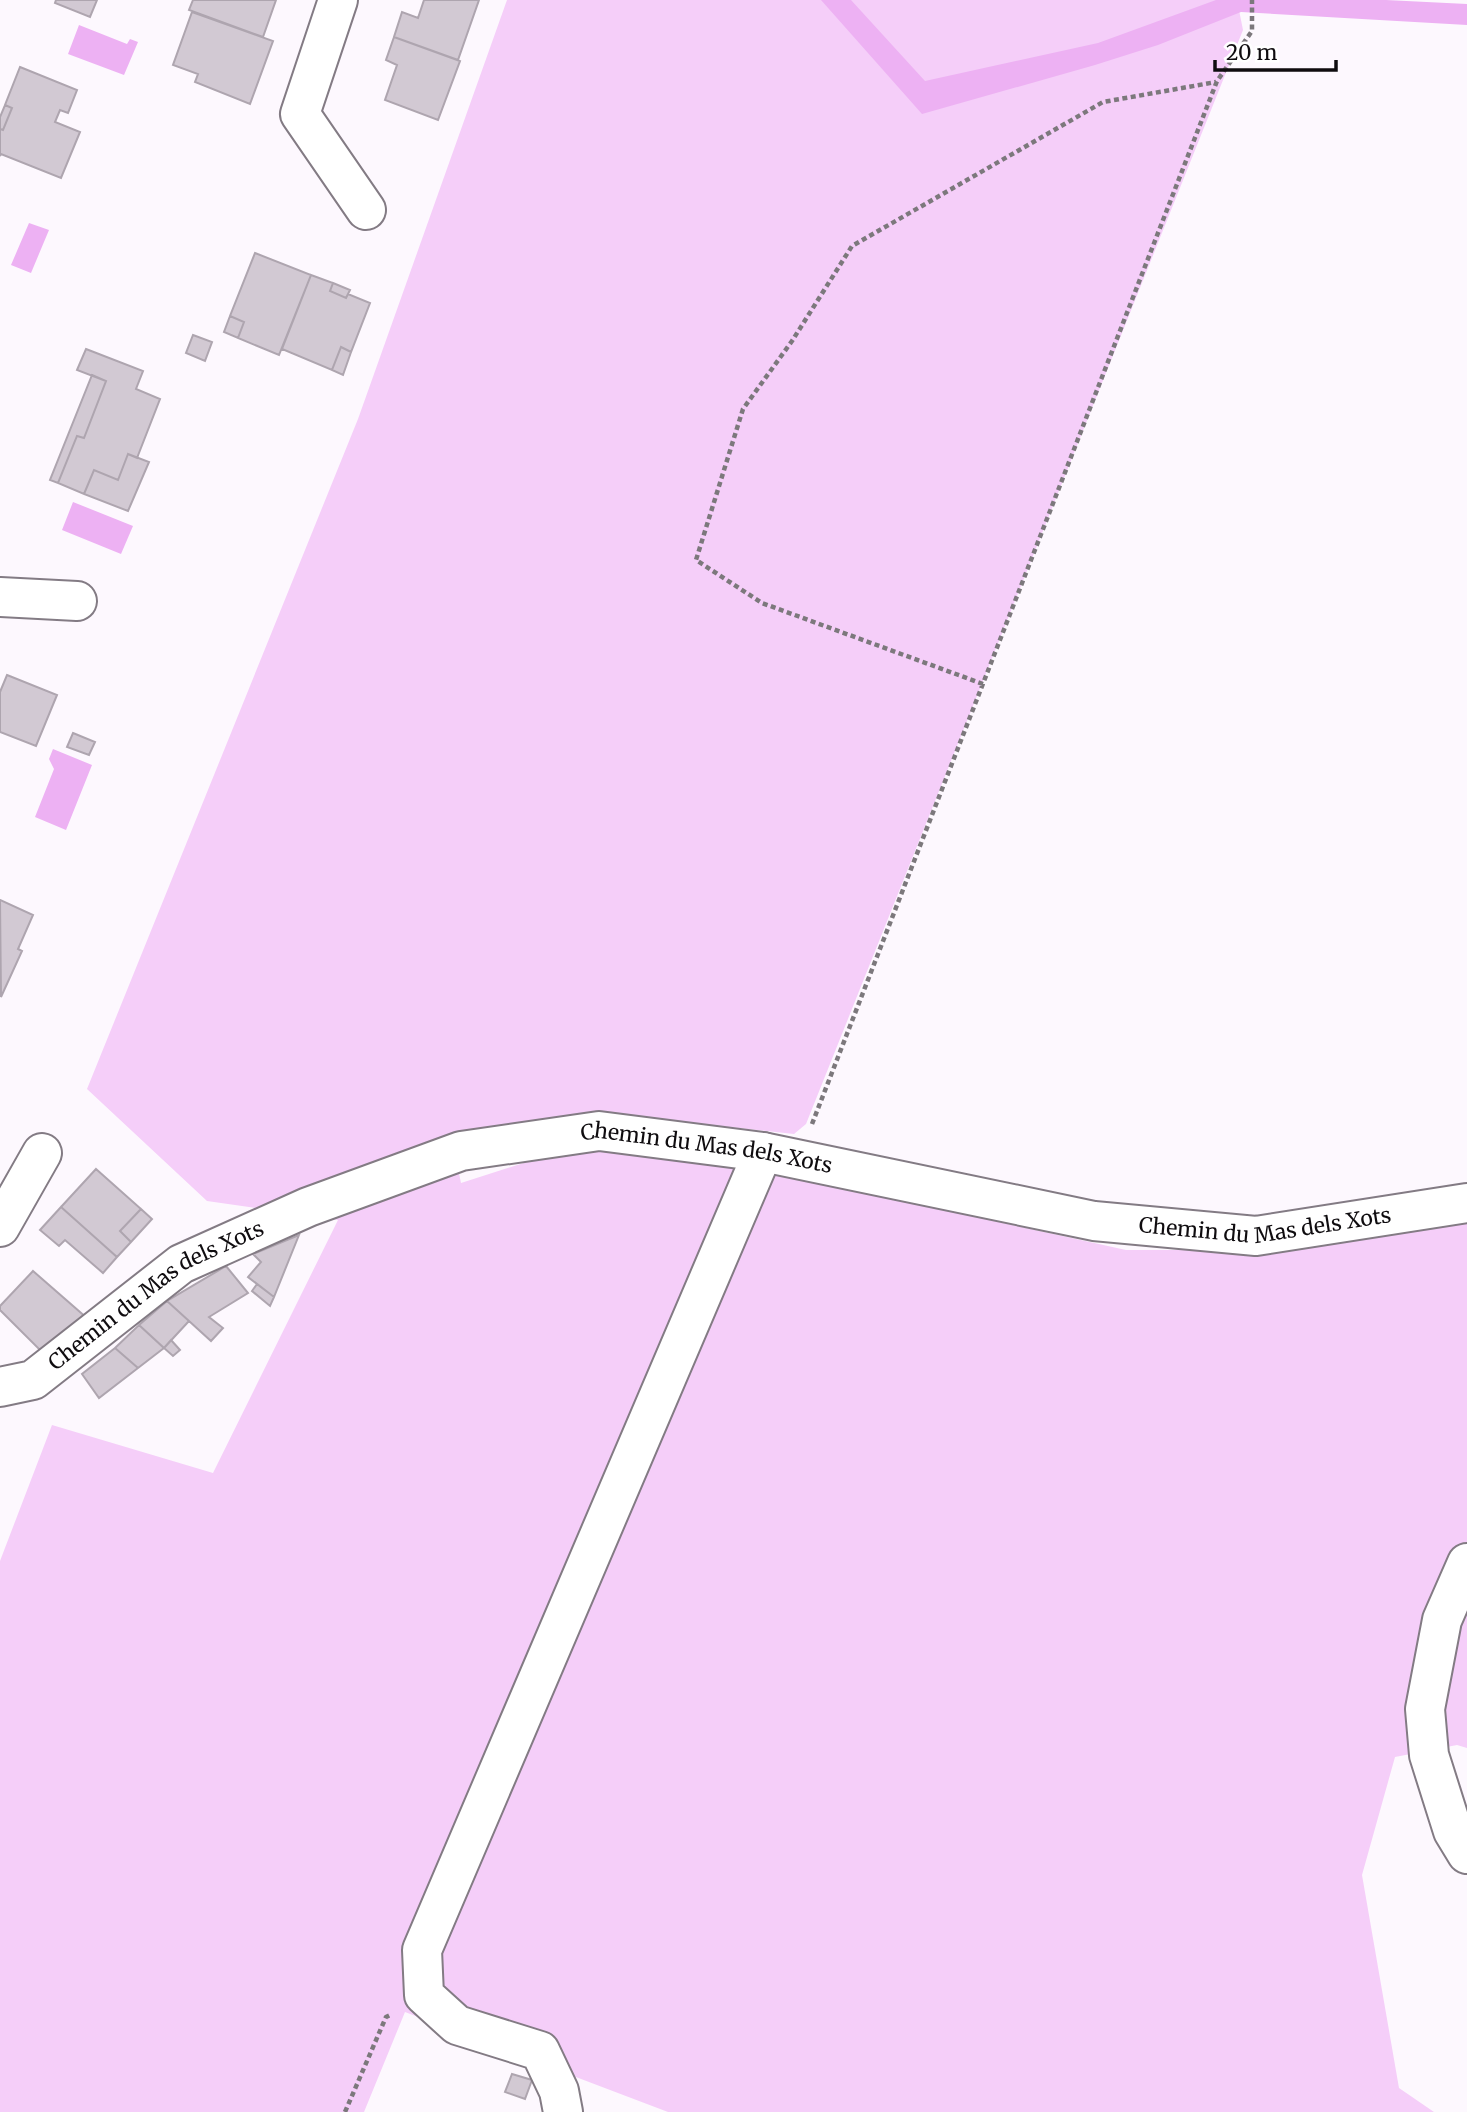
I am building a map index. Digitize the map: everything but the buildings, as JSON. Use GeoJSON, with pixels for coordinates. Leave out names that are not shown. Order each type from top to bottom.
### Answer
{"type":"FeatureCollection","features":[{"type":"Feature","properties":{"kind":"street"},"geometry":{"type":"LineString","coordinates":[[338,0],[300,114],[366,210]]}},
{"type":"Feature","properties":{"kind":"street"},"geometry":{"type":"LineString","coordinates":[[0,597],[77,601]]}},
{"type":"Feature","properties":{"kind":"street","name":"Chemin du Mas dels Xots"},"geometry":{"type":"LineString","coordinates":[[0,1387],[33,1380],[181,1264],[308,1207],[461,1151],[599,1131],[780,1156],[1094,1222],[1256,1236],[1467,1203]]}},
{"type":"Feature","properties":{"kind":"street"},"geometry":{"type":"LineString","coordinates":[[0,1227],[42,1153]]}},
{"type":"Feature","properties":{"kind":"street"},"geometry":{"type":"LineString","coordinates":[[563,2112],[559,2091],[540,2051],[457,2025],[424,1995],[422,1950],[780,1156]]}},
{"type":"Feature","properties":{"kind":"street"},"geometry":{"type":"LineString","coordinates":[[1467,1563],[1442,1620],[1425,1709],[1429,1755],[1453,1831],[1467,1854]]}},
{"type":"Feature","properties":{"kind":"path"},"geometry":{"type":"LineString","coordinates":[[780,1156],[983,684],[1217,82],[1252,30],[1252,0]]}},
{"type":"Feature","properties":{"kind":"path"},"geometry":{"type":"LineString","coordinates":[[983,684],[762,603],[696,560],[743,409],[792,341],[852,246],[1103,102],[1217,82]]}},
{"type":"Feature","properties":{"kind":"path"},"geometry":{"type":"LineString","coordinates":[[345,2112],[386,2017],[424,1995]]}},
{"type":"Feature","properties":{"kind":"shaded area"},"geometry":{"type":"Polygon","coordinates":[[[507,0],[1237,0],[1243,30],[806,1124],[794,1134],[597,1113],[451,1135],[461,1183],[589,1142],[803,1179],[1126,1250],[1280,1250],[1467,1215],[1467,1748],[1457,1745],[1395,1757],[1362,1875],[1399,2088],[1434,2112],[668,2112],[405,2012],[364,2112],[0,2112],[0,1561],[52,1425],[213,1473],[338,1220],[207,1201],[87,1089],[358,419],[507,0]]]}},
{"type":"Feature","properties":{"kind":"shaded area"},"geometry":{"type":"Polygon","coordinates":[[[821,0],[851,0],[925,81],[1098,43],[1216,0],[1386,0],[1467,4],[1467,25],[1241,12],[1158,45],[922,114],[821,0]]]}},
{"type":"Feature","properties":{"kind":"shaded area"},"geometry":{"type":"Polygon","coordinates":[[[79,25],[127,44],[130,39],[138,42],[124,75],[68,54],[79,25]]]}},
{"type":"Feature","properties":{"kind":"shaded area"},"geometry":{"type":"Polygon","coordinates":[[[29,223],[49,230],[31,273],[11,265],[29,223]]]}},
{"type":"Feature","properties":{"kind":"shaded area"},"geometry":{"type":"Polygon","coordinates":[[[73,502],[133,526],[121,554],[62,530],[73,502]]]}},
{"type":"Feature","properties":{"kind":"shaded area"},"geometry":{"type":"Polygon","coordinates":[[[53,749],[92,765],[66,830],[35,817],[54,769],[49,759],[53,749]]]}}]}
